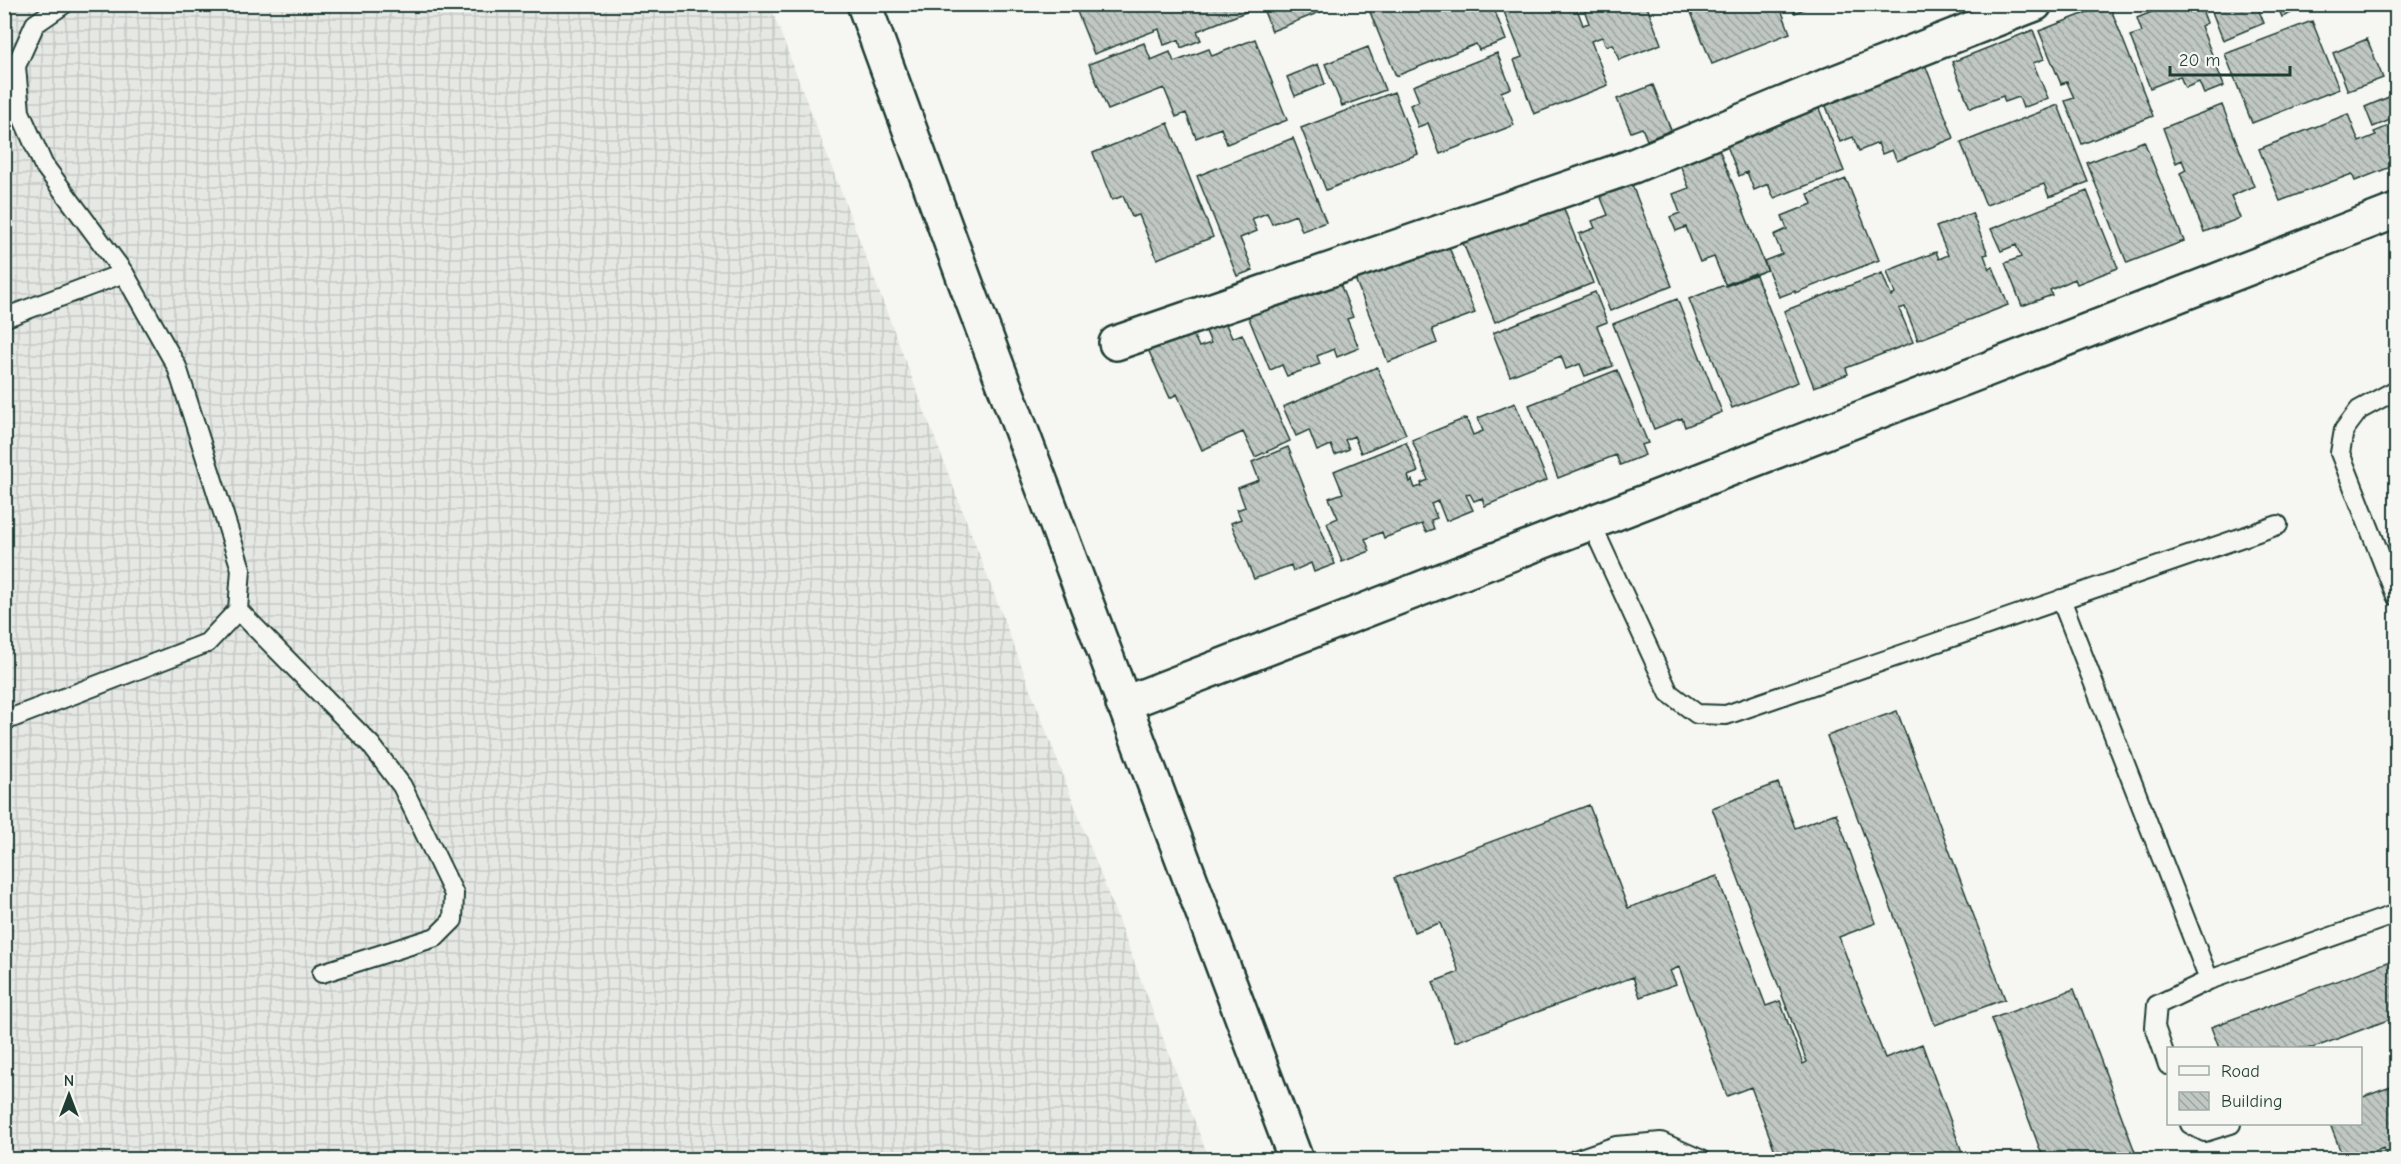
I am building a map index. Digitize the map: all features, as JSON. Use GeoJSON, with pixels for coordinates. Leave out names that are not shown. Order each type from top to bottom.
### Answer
{"type":"FeatureCollection","features":[{"type":"Feature","properties":{"kind":"street"},"geometry":{"type":"LineString","coordinates":[[864,4],[1123,704],[1296,1160]]}},
{"type":"Feature","properties":{"kind":"street"},"geometry":{"type":"LineString","coordinates":[[1116,343],[1632,166],[1831,84],[2035,4]]}},
{"type":"Feature","properties":{"kind":"street"},"geometry":{"type":"LineString","coordinates":[[1123,704],[2397,211]]}},
{"type":"Feature","properties":{"kind":"lane"},"geometry":{"type":"LineString","coordinates":[[4,722],[207,643],[238,610],[241,569],[177,366],[124,273],[43,164],[20,112],[16,66],[36,24],[64,4]]}},
{"type":"Feature","properties":{"kind":"lane"},"geometry":{"type":"LineString","coordinates":[[4,318],[124,273]]}},
{"type":"Feature","properties":{"kind":"lane"},"geometry":{"type":"LineString","coordinates":[[2397,390],[2359,410],[2344,430],[2340,453],[2397,596]]}},
{"type":"Feature","properties":{"kind":"lane"},"geometry":{"type":"LineString","coordinates":[[1591,523],[1669,693],[1697,714],[1726,715],[2278,525]]}},
{"type":"Feature","properties":{"kind":"lane"},"geometry":{"type":"LineString","coordinates":[[2061,599],[2209,980]]}},
{"type":"Feature","properties":{"kind":"lane"},"geometry":{"type":"LineString","coordinates":[[238,610],[377,753],[402,786],[454,894],[453,920],[436,937],[322,973]]}},
{"type":"Feature","properties":{"kind":"lane"},"geometry":{"type":"LineString","coordinates":[[2167,1060],[2155,1027],[2157,1005],[2209,980],[2397,914]]}},
{"type":"Feature","properties":{"kind":"lane"},"geometry":{"type":"LineString","coordinates":[[2192,1125],[2205,1132],[2228,1125]]}},
{"type":"Feature","properties":{"kind":"lane"},"geometry":{"type":"LineString","coordinates":[[1575,1160],[1616,1146],[1661,1142],[1702,1160]]}},
{"type":"Feature","properties":{"kind":"shaded area"},"geometry":{"type":"Polygon","coordinates":[[[5,5],[770,5],[1209,1159],[5,1160],[5,5]]]}},
{"type":"Feature","properties":{"kind":"building"},"geometry":{"type":"Polygon","coordinates":[[[1074,4],[1245,4],[1248,11],[1197,31],[1201,40],[1181,48],[1179,40],[1164,45],[1159,29],[1094,54],[1074,4]]]}},
{"type":"Feature","properties":{"kind":"building"},"geometry":{"type":"Polygon","coordinates":[[[1261,4],[1340,4],[1272,31],[1261,4]]]}},
{"type":"Feature","properties":{"kind":"building"},"geometry":{"type":"Polygon","coordinates":[[[1374,4],[1423,4],[1424,7],[1429,4],[1492,4],[1506,40],[1479,50],[1476,44],[1396,76],[1368,7],[1374,4]]]}},
{"type":"Feature","properties":{"kind":"building"},"geometry":{"type":"Polygon","coordinates":[[[1501,4],[1575,4],[1583,25],[1589,23],[1582,4],[1646,4],[1661,44],[1619,60],[1613,44],[1606,46],[1602,37],[1591,41],[1608,85],[1534,114],[1514,60],[1522,57],[1501,4]]]}},
{"type":"Feature","properties":{"kind":"building"},"geometry":{"type":"Polygon","coordinates":[[[1779,4],[1790,33],[1712,64],[1688,5],[1779,4]]]}},
{"type":"Feature","properties":{"kind":"building"},"geometry":{"type":"Polygon","coordinates":[[[1791,4],[1815,4],[1795,13],[1791,4]]]}},
{"type":"Feature","properties":{"kind":"building"},"geometry":{"type":"Polygon","coordinates":[[[2109,4],[2153,116],[2082,144],[2065,101],[2074,98],[2067,82],[2061,84],[2039,31],[2109,4]]]}},
{"type":"Feature","properties":{"kind":"building"},"geometry":{"type":"Polygon","coordinates":[[[2158,4],[2200,4],[2207,23],[2201,26],[2224,86],[2204,94],[2199,82],[2185,88],[2180,76],[2150,88],[2130,36],[2142,32],[2137,18],[2159,9],[2158,4]]]}},
{"type":"Feature","properties":{"kind":"building"},"geometry":{"type":"Polygon","coordinates":[[[2209,4],[2261,4],[2257,6],[2264,23],[2223,40],[2209,4]]]}},
{"type":"Feature","properties":{"kind":"building"},"geometry":{"type":"Polygon","coordinates":[[[2267,4],[2312,4],[2282,17],[2278,8],[2269,11],[2267,4]]]}},
{"type":"Feature","properties":{"kind":"building"},"geometry":{"type":"Polygon","coordinates":[[[2312,21],[2339,89],[2252,123],[2225,54],[2312,21]]]}},
{"type":"Feature","properties":{"kind":"building"},"geometry":{"type":"Polygon","coordinates":[[[2033,30],[2044,59],[2033,63],[2048,98],[2023,108],[2019,97],[2005,102],[2003,96],[1970,108],[1952,62],[2033,30]]]}},
{"type":"Feature","properties":{"kind":"building"},"geometry":{"type":"Polygon","coordinates":[[[1255,39],[1287,120],[1227,144],[1221,128],[1196,138],[1186,113],[1176,117],[1164,88],[1108,110],[1089,64],[1144,43],[1151,60],[1170,52],[1174,62],[1209,49],[1212,56],[1255,39]]]}},
{"type":"Feature","properties":{"kind":"building"},"geometry":{"type":"Polygon","coordinates":[[[2367,39],[2383,78],[2348,91],[2333,53],[2367,39]]]}},
{"type":"Feature","properties":{"kind":"building"},"geometry":{"type":"Polygon","coordinates":[[[1368,47],[1385,90],[1342,106],[1325,64],[1368,47]]]}},
{"type":"Feature","properties":{"kind":"building"},"geometry":{"type":"Polygon","coordinates":[[[1497,53],[1511,88],[1501,92],[1514,125],[1440,154],[1428,123],[1418,127],[1410,105],[1419,101],[1413,86],[1497,53]]]}},
{"type":"Feature","properties":{"kind":"building"},"geometry":{"type":"Polygon","coordinates":[[[1924,62],[1954,138],[1897,161],[1892,150],[1882,154],[1878,143],[1859,151],[1853,137],[1840,142],[1824,101],[1924,62]]]}},
{"type":"Feature","properties":{"kind":"building"},"geometry":{"type":"Polygon","coordinates":[[[1318,64],[1325,84],[1295,96],[1287,77],[1318,64]]]}},
{"type":"Feature","properties":{"kind":"building"},"geometry":{"type":"Polygon","coordinates":[[[1653,85],[1671,130],[1647,140],[1642,128],[1631,132],[1617,99],[1653,85]]]}},
{"type":"Feature","properties":{"kind":"building"},"geometry":{"type":"Polygon","coordinates":[[[1394,92],[1418,154],[1326,190],[1301,128],[1394,92]]]}},
{"type":"Feature","properties":{"kind":"building"},"geometry":{"type":"Polygon","coordinates":[[[2396,94],[2396,122],[2395,118],[2373,127],[2365,107],[2396,94]]]}},
{"type":"Feature","properties":{"kind":"building"},"geometry":{"type":"Polygon","coordinates":[[[1816,101],[1844,171],[1774,198],[1768,184],[1754,190],[1747,172],[1739,176],[1724,138],[1816,101]]]}},
{"type":"Feature","properties":{"kind":"building"},"geometry":{"type":"Polygon","coordinates":[[[2058,105],[2088,182],[2049,197],[2044,184],[1986,205],[1961,143],[2058,105]]]}},
{"type":"Feature","properties":{"kind":"building"},"geometry":{"type":"Polygon","coordinates":[[[2222,105],[2254,186],[2231,196],[2240,218],[2204,232],[2180,173],[2186,170],[2182,160],[2176,163],[2163,128],[2222,105]]]}},
{"type":"Feature","properties":{"kind":"building"},"geometry":{"type":"Polygon","coordinates":[[[2348,114],[2359,142],[2376,135],[2374,132],[2396,123],[2396,167],[2393,166],[2355,181],[2352,174],[2280,201],[2259,149],[2348,114]]]}},
{"type":"Feature","properties":{"kind":"building"},"geometry":{"type":"Polygon","coordinates":[[[1168,123],[1213,237],[1157,259],[1139,215],[1132,217],[1123,196],[1112,200],[1093,153],[1168,123]]]}},
{"type":"Feature","properties":{"kind":"building"},"geometry":{"type":"Polygon","coordinates":[[[1293,138],[1326,222],[1302,231],[1296,215],[1272,224],[1267,213],[1252,219],[1257,231],[1240,238],[1253,270],[1237,276],[1197,176],[1293,138]]]}},
{"type":"Feature","properties":{"kind":"building"},"geometry":{"type":"Polygon","coordinates":[[[2144,141],[2184,241],[2127,263],[2087,163],[2144,141]]]}},
{"type":"Feature","properties":{"kind":"building"},"geometry":{"type":"Polygon","coordinates":[[[1717,144],[1767,270],[1726,286],[1714,257],[1700,262],[1686,227],[1676,231],[1670,217],[1680,213],[1673,194],[1689,188],[1678,159],[1717,144]]]}},
{"type":"Feature","properties":{"kind":"building"},"geometry":{"type":"Polygon","coordinates":[[[1846,179],[1879,260],[1795,293],[1795,291],[1779,297],[1764,261],[1782,254],[1774,235],[1787,229],[1782,216],[1812,204],[1808,194],[1846,179]]]}},
{"type":"Feature","properties":{"kind":"building"},"geometry":{"type":"Polygon","coordinates":[[[1630,180],[1672,286],[1610,311],[1579,234],[1595,228],[1592,221],[1608,215],[1599,193],[1630,180]]]}},
{"type":"Feature","properties":{"kind":"building"},"geometry":{"type":"Polygon","coordinates":[[[2087,191],[2118,268],[2077,284],[2075,279],[2050,290],[2052,295],[2022,306],[2005,263],[2021,257],[2016,245],[2001,251],[1991,229],[2087,191]]]}},
{"type":"Feature","properties":{"kind":"building"},"geometry":{"type":"Polygon","coordinates":[[[1560,199],[1593,283],[1495,322],[1461,238],[1560,199]]]}},
{"type":"Feature","properties":{"kind":"building"},"geometry":{"type":"Polygon","coordinates":[[[1972,213],[1988,254],[1984,255],[1989,269],[1993,267],[2008,305],[1918,340],[1905,307],[1899,309],[1913,342],[1846,368],[1848,374],[1814,387],[1784,311],[1882,273],[1891,296],[1895,294],[1887,271],[1936,252],[1939,259],[1948,255],[1936,227],[1972,213]]]}},
{"type":"Feature","properties":{"kind":"building"},"geometry":{"type":"Polygon","coordinates":[[[1412,247],[1417,259],[1449,247],[1475,313],[1432,329],[1437,343],[1388,362],[1352,271],[1412,247]]]}},
{"type":"Feature","properties":{"kind":"building"},"geometry":{"type":"Polygon","coordinates":[[[1755,273],[1798,382],[1732,408],[1689,299],[1755,273]]]}},
{"type":"Feature","properties":{"kind":"building"},"geometry":{"type":"Polygon","coordinates":[[[1336,274],[1353,317],[1347,319],[1359,348],[1337,357],[1334,349],[1317,356],[1320,364],[1287,376],[1282,365],[1270,370],[1246,311],[1336,274]]]}},
{"type":"Feature","properties":{"kind":"building"},"geometry":{"type":"Polygon","coordinates":[[[1595,292],[1607,322],[1597,326],[1613,366],[1585,376],[1580,364],[1566,369],[1561,356],[1510,376],[1493,333],[1595,292]]]}},
{"type":"Feature","properties":{"kind":"building"},"geometry":{"type":"Polygon","coordinates":[[[1677,299],[1722,412],[1685,427],[1682,418],[1654,429],[1613,324],[1677,299]]]}},
{"type":"Feature","properties":{"kind":"building"},"geometry":{"type":"Polygon","coordinates":[[[1221,313],[1232,338],[1242,334],[1290,441],[1255,457],[1243,432],[1202,450],[1177,394],[1170,398],[1147,347],[1190,327],[1199,347],[1211,343],[1202,322],[1221,313]]]}},
{"type":"Feature","properties":{"kind":"building"},"geometry":{"type":"Polygon","coordinates":[[[1377,367],[1406,434],[1361,453],[1354,436],[1345,440],[1349,449],[1335,455],[1331,445],[1317,451],[1309,430],[1296,436],[1283,407],[1377,367]]]}},
{"type":"Feature","properties":{"kind":"building"},"geometry":{"type":"Polygon","coordinates":[[[1617,370],[1648,443],[1641,445],[1645,455],[1620,465],[1616,455],[1558,478],[1529,405],[1617,370]]]}},
{"type":"Feature","properties":{"kind":"building"},"geometry":{"type":"Polygon","coordinates":[[[1515,403],[1547,480],[1485,506],[1482,498],[1474,501],[1470,494],[1466,495],[1473,510],[1446,521],[1438,501],[1431,504],[1437,518],[1431,520],[1434,529],[1426,532],[1422,524],[1384,538],[1382,532],[1365,539],[1370,551],[1342,562],[1327,523],[1338,518],[1329,498],[1343,493],[1334,471],[1406,442],[1418,472],[1408,476],[1410,482],[1412,480],[1415,488],[1422,486],[1421,483],[1428,480],[1412,440],[1466,418],[1473,435],[1483,431],[1478,418],[1515,403]]]}},
{"type":"Feature","properties":{"kind":"building"},"geometry":{"type":"Polygon","coordinates":[[[1288,447],[1335,564],[1314,572],[1311,563],[1293,571],[1291,565],[1254,579],[1231,523],[1241,519],[1237,510],[1245,507],[1238,488],[1259,480],[1252,462],[1288,447]]]}},
{"type":"Feature","properties":{"kind":"building"},"geometry":{"type":"Polygon","coordinates":[[[1897,711],[2005,999],[1935,1025],[1827,736],[1897,711]]]}},
{"type":"Feature","properties":{"kind":"building"},"geometry":{"type":"Polygon","coordinates":[[[1778,783],[1795,828],[1836,813],[1876,923],[1839,937],[1885,1058],[1922,1044],[1965,1160],[1791,1160],[1788,1152],[1777,1156],[1751,1087],[1727,1096],[1679,967],[1670,971],[1676,984],[1640,997],[1633,977],[1455,1042],[1433,982],[1459,972],[1440,923],[1414,932],[1394,878],[1589,805],[1628,908],[1717,876],[1766,1006],[1780,1001],[1803,1064],[1807,1062],[1712,808],[1778,783]]]}},
{"type":"Feature","properties":{"kind":"building"},"geometry":{"type":"Polygon","coordinates":[[[2396,959],[2396,1017],[2316,1047],[2219,1047],[2211,1027],[2396,959]]]}},
{"type":"Feature","properties":{"kind":"building"},"geometry":{"type":"Polygon","coordinates":[[[2074,989],[2138,1160],[2044,1160],[1991,1019],[2074,989]]]}},
{"type":"Feature","properties":{"kind":"building"},"geometry":{"type":"Polygon","coordinates":[[[2396,1085],[2396,1160],[2388,1160],[2384,1148],[2352,1160],[2344,1160],[2330,1125],[2362,1125],[2362,1097],[2396,1085]]]}}]}
